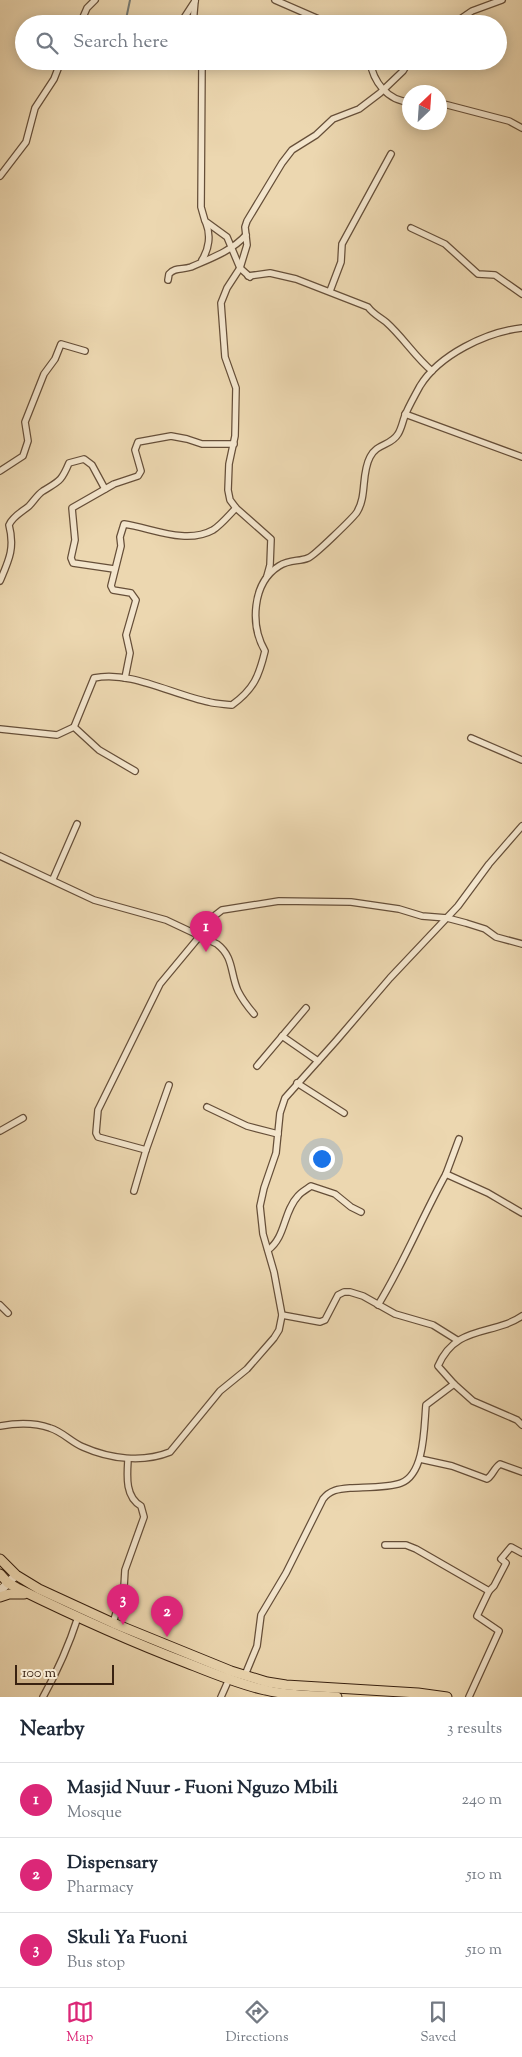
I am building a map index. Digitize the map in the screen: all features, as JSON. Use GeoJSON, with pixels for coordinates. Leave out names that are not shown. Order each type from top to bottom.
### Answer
{"type":"FeatureCollection","features":[{"type":"Feature","properties":{"kind":"main road"},"geometry":{"type":"LineString","coordinates":[[0,1558],[16,1575],[39,1589],[165,1645],[245,1675],[286,1685],[418,1693],[447,1697]]}},
{"type":"Feature","properties":{"kind":"main road"},"geometry":{"type":"LineString","coordinates":[[0,1574],[8,1583],[34,1597],[162,1653],[229,1679],[285,1694],[337,1697]]}},
{"type":"Feature","properties":{"kind":"main road"},"geometry":{"type":"LineString","coordinates":[[0,1597],[20,1593],[34,1597]]}},
{"type":"Feature","properties":{"kind":"street"},"geometry":{"type":"LineString","coordinates":[[84,15],[87,8],[95,0]]}},
{"type":"Feature","properties":{"kind":"street"},"geometry":{"type":"LineString","coordinates":[[275,0],[309,15]]}},
{"type":"Feature","properties":{"kind":"street"},"geometry":{"type":"LineString","coordinates":[[467,15],[477,9],[502,0]]}},
{"type":"Feature","properties":{"kind":"street"},"geometry":{"type":"LineString","coordinates":[[186,15],[195,1]]}},
{"type":"Feature","properties":{"kind":"street"},"geometry":{"type":"LineString","coordinates":[[0,176],[26,142],[35,108],[54,79],[58,70]]}},
{"type":"Feature","properties":{"kind":"street"},"geometry":{"type":"LineString","coordinates":[[202,70],[201,207],[208,229],[209,241],[202,261]]}},
{"type":"Feature","properties":{"kind":"street"},"geometry":{"type":"LineString","coordinates":[[373,70],[377,84],[396,98],[402,100]]}},
{"type":"Feature","properties":{"kind":"street"},"geometry":{"type":"LineString","coordinates":[[0,728],[57,735],[74,727],[94,678],[125,678],[209,702],[232,705],[244,697],[258,678],[265,651],[260,642],[255,622],[258,598],[270,565],[271,538],[236,508],[230,500],[228,490],[230,464],[236,436],[236,388],[225,357],[221,303],[238,270],[247,245],[245,227],[247,221],[282,162],[292,150],[316,134],[333,119],[359,109],[384,90],[404,70]]}},
{"type":"Feature","properties":{"kind":"street"},"geometry":{"type":"LineString","coordinates":[[447,105],[509,121],[522,128]]}},
{"type":"Feature","properties":{"kind":"street"},"geometry":{"type":"LineString","coordinates":[[330,291],[341,262],[342,244],[390,154]]}},
{"type":"Feature","properties":{"kind":"street"},"geometry":{"type":"LineString","coordinates":[[205,221],[227,237],[238,270],[250,276],[270,273],[330,291],[368,307],[374,314],[386,322],[417,354],[423,364],[432,371]]}},
{"type":"Feature","properties":{"kind":"street"},"geometry":{"type":"LineString","coordinates":[[411,228],[445,244],[478,274],[495,275],[522,294]]}},
{"type":"Feature","properties":{"kind":"street"},"geometry":{"type":"LineString","coordinates":[[168,280],[169,274],[173,269],[188,268],[232,248],[246,235]]}},
{"type":"Feature","properties":{"kind":"street"},"geometry":{"type":"LineString","coordinates":[[267,576],[286,563],[308,559],[317,553],[357,512],[362,501],[362,488],[369,458],[377,447],[390,442],[398,434],[405,414],[421,384],[432,371],[458,349],[478,340],[521,327]]}},
{"type":"Feature","properties":{"kind":"street"},"geometry":{"type":"LineString","coordinates":[[0,471],[23,456],[28,441],[25,422],[44,374],[55,359],[61,344],[86,351]]}},
{"type":"Feature","properties":{"kind":"street"},"geometry":{"type":"LineString","coordinates":[[405,414],[522,456]]}},
{"type":"Feature","properties":{"kind":"street"},"geometry":{"type":"LineString","coordinates":[[114,569],[73,563],[71,558],[75,540],[72,508],[105,489],[138,476],[140,471],[135,450],[138,442],[171,436],[202,444],[234,444]]}},
{"type":"Feature","properties":{"kind":"street"},"geometry":{"type":"LineString","coordinates":[[0,581],[11,555],[13,540],[9,525],[12,519],[30,505],[41,492],[57,484],[64,476],[68,463],[84,459],[92,465],[105,489]]}},
{"type":"Feature","properties":{"kind":"street"},"geometry":{"type":"LineString","coordinates":[[125,678],[130,653],[126,635],[136,600],[131,593],[113,590],[111,586],[124,524],[185,537],[204,534],[215,529],[236,508]]}},
{"type":"Feature","properties":{"kind":"street"},"geometry":{"type":"LineString","coordinates":[[74,727],[99,750],[135,770]]}},
{"type":"Feature","properties":{"kind":"street"},"geometry":{"type":"LineString","coordinates":[[471,738],[522,760]]}},
{"type":"Feature","properties":{"kind":"street"},"geometry":{"type":"LineString","coordinates":[[53,879],[77,824]]}},
{"type":"Feature","properties":{"kind":"street"},"geometry":{"type":"LineString","coordinates":[[0,1426],[21,1422],[48,1427],[64,1434],[82,1447],[128,1460],[160,1456],[170,1452],[220,1391],[238,1377],[274,1338],[279,1330],[282,1315],[268,1250],[262,1234],[260,1206],[276,1153],[280,1113],[285,1098],[377,991],[458,906],[508,841],[522,826]]}},
{"type":"Feature","properties":{"kind":"street"},"geometry":{"type":"LineString","coordinates":[[0,856],[53,879],[94,900],[152,915],[223,949],[233,968],[237,989],[254,1014]]}},
{"type":"Feature","properties":{"kind":"street"},"geometry":{"type":"LineString","coordinates":[[146,1150],[98,1136],[96,1133],[98,1110],[160,984],[199,937],[209,920],[222,910],[279,901],[351,902],[399,909],[422,916],[466,922],[485,929],[496,937],[522,944]]}},
{"type":"Feature","properties":{"kind":"street"},"geometry":{"type":"LineString","coordinates":[[257,1066],[306,1008]]}},
{"type":"Feature","properties":{"kind":"street"},"geometry":{"type":"LineString","coordinates":[[282,1036],[318,1061]]}},
{"type":"Feature","properties":{"kind":"street"},"geometry":{"type":"LineString","coordinates":[[297,1082],[344,1113]]}},
{"type":"Feature","properties":{"kind":"street"},"geometry":{"type":"LineString","coordinates":[[134,1191],[169,1085]]}},
{"type":"Feature","properties":{"kind":"street"},"geometry":{"type":"LineString","coordinates":[[206,1107],[247,1126],[278,1134]]}},
{"type":"Feature","properties":{"kind":"street"},"geometry":{"type":"LineString","coordinates":[[0,1131],[23,1118]]}},
{"type":"Feature","properties":{"kind":"street"},"geometry":{"type":"LineString","coordinates":[[378,1305],[394,1280],[419,1223],[446,1174],[459,1140]]}},
{"type":"Feature","properties":{"kind":"street"},"geometry":{"type":"LineString","coordinates":[[446,1174],[488,1193],[522,1213]]}},
{"type":"Feature","properties":{"kind":"street"},"geometry":{"type":"LineString","coordinates":[[268,1250],[276,1244],[287,1216],[298,1196],[311,1186],[335,1194],[351,1207],[361,1212]]}},
{"type":"Feature","properties":{"kind":"street"},"geometry":{"type":"LineString","coordinates":[[282,1315],[320,1322],[325,1320],[338,1295],[344,1292],[363,1296],[396,1314],[433,1325],[457,1340]]}},
{"type":"Feature","properties":{"kind":"street"},"geometry":{"type":"LineString","coordinates":[[0,1305],[8,1313]]}},
{"type":"Feature","properties":{"kind":"street"},"geometry":{"type":"LineString","coordinates":[[522,1316],[513,1322],[483,1330],[457,1340],[442,1356],[438,1366],[473,1401],[517,1420],[522,1425]]}},
{"type":"Feature","properties":{"kind":"street"},"geometry":{"type":"LineString","coordinates":[[245,1675],[256,1646],[261,1615],[286,1573],[322,1499],[329,1492],[340,1489],[399,1484],[412,1476],[420,1459],[426,1405],[454,1384]]}},
{"type":"Feature","properties":{"kind":"street"},"geometry":{"type":"LineString","coordinates":[[420,1459],[452,1466],[487,1479],[492,1476],[496,1467],[500,1464],[522,1472]]}},
{"type":"Feature","properties":{"kind":"street"},"geometry":{"type":"LineString","coordinates":[[113,1623],[124,1586],[125,1570],[144,1517],[141,1506],[134,1502],[129,1489],[128,1460]]}},
{"type":"Feature","properties":{"kind":"street"},"geometry":{"type":"LineString","coordinates":[[385,1545],[406,1545],[416,1549],[489,1591]]}},
{"type":"Feature","properties":{"kind":"street"},"geometry":{"type":"LineString","coordinates":[[469,1697],[500,1631],[478,1616],[489,1591],[494,1586],[506,1563],[500,1559],[511,1547],[522,1553]]}},
{"type":"Feature","properties":{"kind":"street"},"geometry":{"type":"LineString","coordinates":[[0,1591],[16,1575]]}},
{"type":"Feature","properties":{"kind":"street"},"geometry":{"type":"LineString","coordinates":[[43,1697],[57,1671],[78,1617]]}},
{"type":"Feature","properties":{"kind":"street"},"geometry":{"type":"LineString","coordinates":[[221,1697],[229,1679]]}},
{"type":"Feature","properties":{"kind":"waterway"},"geometry":{"type":"LineString","coordinates":[[127,15],[130,0]]}},
{"type":"Feature","properties":{"kind":"place","name":"Masjid Nuur - Fuoni Nguzo Mbili"},"geometry":{"type":"Point","coordinates":[206,952]}},
{"type":"Feature","properties":{"kind":"place","name":"Skuli Ya Fuoni"},"geometry":{"type":"Point","coordinates":[123,1625]}},
{"type":"Feature","properties":{"kind":"place","name":"Dispensary"},"geometry":{"type":"Point","coordinates":[167,1637]}}]}
